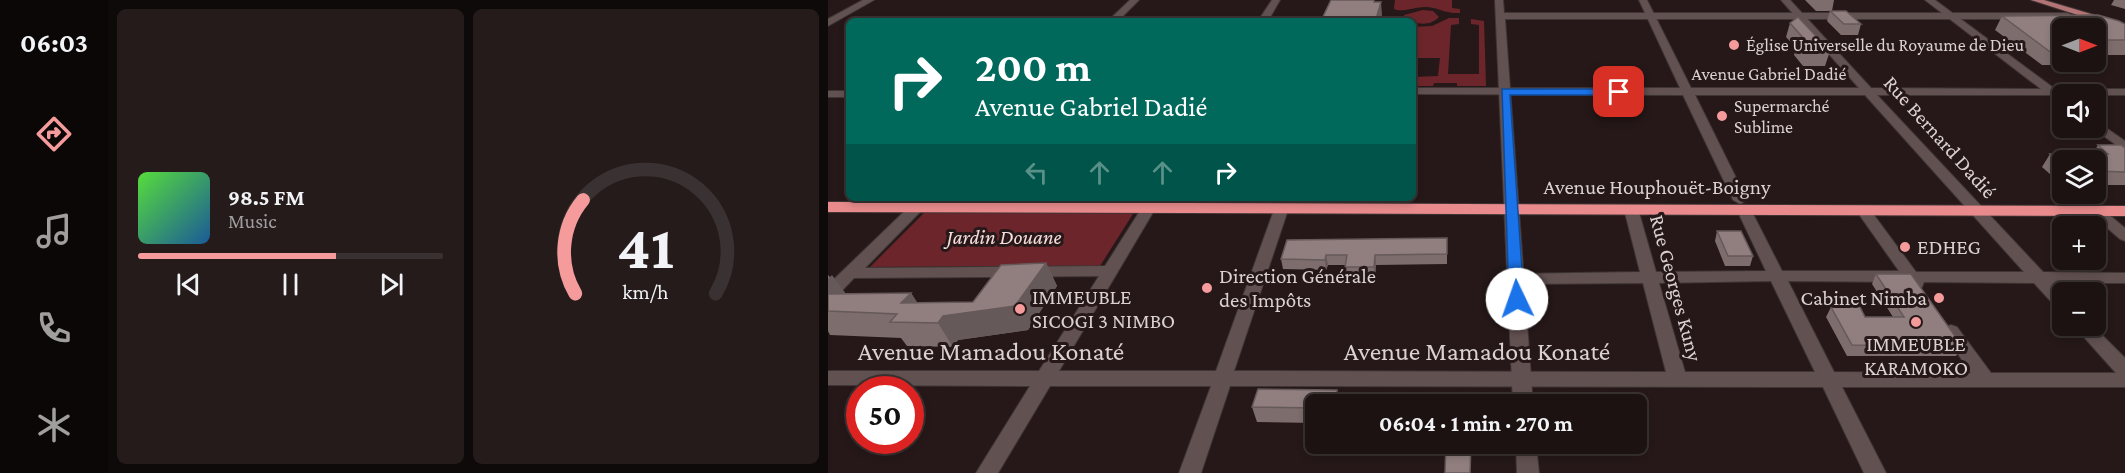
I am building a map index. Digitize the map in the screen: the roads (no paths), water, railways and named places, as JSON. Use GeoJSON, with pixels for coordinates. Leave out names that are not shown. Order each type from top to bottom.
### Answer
{"type":"FeatureCollection","features":[{"type":"Feature","properties":{"kind":"highway"},"geometry":{"type":"LineString","coordinates":[[828,198],[846,198]]}},
{"type":"Feature","properties":{"kind":"highway","name":"Avenue Houphouët-Boigny"},"geometry":{"type":"LineString","coordinates":[[1129,201],[1152,202]]}},
{"type":"Feature","properties":{"kind":"highway","name":"Avenue Houphouët-Boigny"},"geometry":{"type":"LineString","coordinates":[[1512,205],[1631,209],[1742,205],[1863,210],[2125,201]]}},
{"type":"Feature","properties":{"kind":"highway","name":"Avenue Houphouët-Boigny"},"geometry":{"type":"LineString","coordinates":[[828,207],[1152,202],[1971,206],[2125,211]]}},
{"type":"Feature","properties":{"kind":"main road"},"geometry":{"type":"LineString","coordinates":[[2035,0],[2125,29]]}},
{"type":"Feature","properties":{"kind":"street"},"geometry":{"type":"LineString","coordinates":[[828,23],[870,0]]}},
{"type":"Feature","properties":{"kind":"street"},"geometry":{"type":"LineString","coordinates":[[1116,18],[1135,0]]}},
{"type":"Feature","properties":{"kind":"street"},"geometry":{"type":"LineString","coordinates":[[1265,18],[1276,0]]}},
{"type":"Feature","properties":{"kind":"street"},"geometry":{"type":"LineString","coordinates":[[1500,0],[1522,394]]}},
{"type":"Feature","properties":{"kind":"street"},"geometry":{"type":"LineString","coordinates":[[1643,0],[1776,276],[1875,473]]}},
{"type":"Feature","properties":{"kind":"street","name":"Rue Bernard Dadié"},"geometry":{"type":"LineString","coordinates":[[1785,0],[2052,292]]}},
{"type":"Feature","properties":{"kind":"street"},"geometry":{"type":"LineString","coordinates":[[1929,0],[2052,92]]}},
{"type":"Feature","properties":{"kind":"street"},"geometry":{"type":"LineString","coordinates":[[1500,16],[2086,16]]}},
{"type":"Feature","properties":{"kind":"street","name":"Avenue Gabriel Dadié"},"geometry":{"type":"LineString","coordinates":[[1416,91],[2052,92]]}},
{"type":"Feature","properties":{"kind":"street","name":"Avenue Gabriel Dadié"},"geometry":{"type":"LineString","coordinates":[[2106,92],[2125,92]]}},
{"type":"Feature","properties":{"kind":"street"},"geometry":{"type":"LineString","coordinates":[[828,94],[846,94]]}},
{"type":"Feature","properties":{"kind":"street"},"geometry":{"type":"LineString","coordinates":[[2106,133],[2125,147]]}},
{"type":"Feature","properties":{"kind":"street"},"geometry":{"type":"LineString","coordinates":[[987,473],[1152,202]]}},
{"type":"Feature","properties":{"kind":"street"},"geometry":{"type":"LineString","coordinates":[[1190,473],[1284,203]]}},
{"type":"Feature","properties":{"kind":"street"},"geometry":{"type":"LineString","coordinates":[[828,295],[917,207]]}},
{"type":"Feature","properties":{"kind":"street","name":"Rue Georges Kuny"},"geometry":{"type":"LineString","coordinates":[[1631,209],[1677,378]]}},
{"type":"Feature","properties":{"kind":"street"},"geometry":{"type":"LineString","coordinates":[[1863,210],[1924,295]]}},
{"type":"Feature","properties":{"kind":"street"},"geometry":{"type":"LineString","coordinates":[[2096,211],[2125,236]]}},
{"type":"Feature","properties":{"kind":"street"},"geometry":{"type":"LineString","coordinates":[[851,273],[1110,271]]}},
{"type":"Feature","properties":{"kind":"street"},"geometry":{"type":"LineString","coordinates":[[1516,279],[1776,276],[2125,278]]}},
{"type":"Feature","properties":{"kind":"street"},"geometry":{"type":"LineString","coordinates":[[1938,313],[1985,378]]}},
{"type":"Feature","properties":{"kind":"street"},"geometry":{"type":"LineString","coordinates":[[2093,336],[2125,370]]}},
{"type":"Feature","properties":{"kind":"street","name":"Avenue Mamadou Konaté"},"geometry":{"type":"LineString","coordinates":[[828,378],[2125,380]]}},
{"type":"Feature","properties":{"kind":"street"},"geometry":{"type":"LineString","coordinates":[[1527,454],[1528,473]]}},
{"type":"Feature","properties":{"kind":"place","name":"Église Universelle du Royaume de Dieu"},"geometry":{"type":"Point","coordinates":[1734,45]}},
{"type":"Feature","properties":{"kind":"place","name":"Supermarché Sublime"},"geometry":{"type":"Point","coordinates":[1722,116]}},
{"type":"Feature","properties":{"kind":"place","name":"EDHEG"},"geometry":{"type":"Point","coordinates":[1905,247]}},
{"type":"Feature","properties":{"kind":"place","name":"Direction Générale des Impôts"},"geometry":{"type":"Point","coordinates":[1207,288]}},
{"type":"Feature","properties":{"kind":"place","name":"Cabinet Nimba"},"geometry":{"type":"Point","coordinates":[1939,298]}},
{"type":"Feature","properties":{"kind":"place","name":"IMMEUBLE SICOGI 3 NIMBO"},"geometry":{"type":"Point","coordinates":[1020,309]}},
{"type":"Feature","properties":{"kind":"place","name":"IMMEUBLE KARAMOKO"},"geometry":{"type":"Point","coordinates":[1916,322]}},
{"type":"Feature","properties":{"kind":"park label","name":"Jardin Douane"},"geometry":{"type":"Point","coordinates":[1004,237]}}]}
